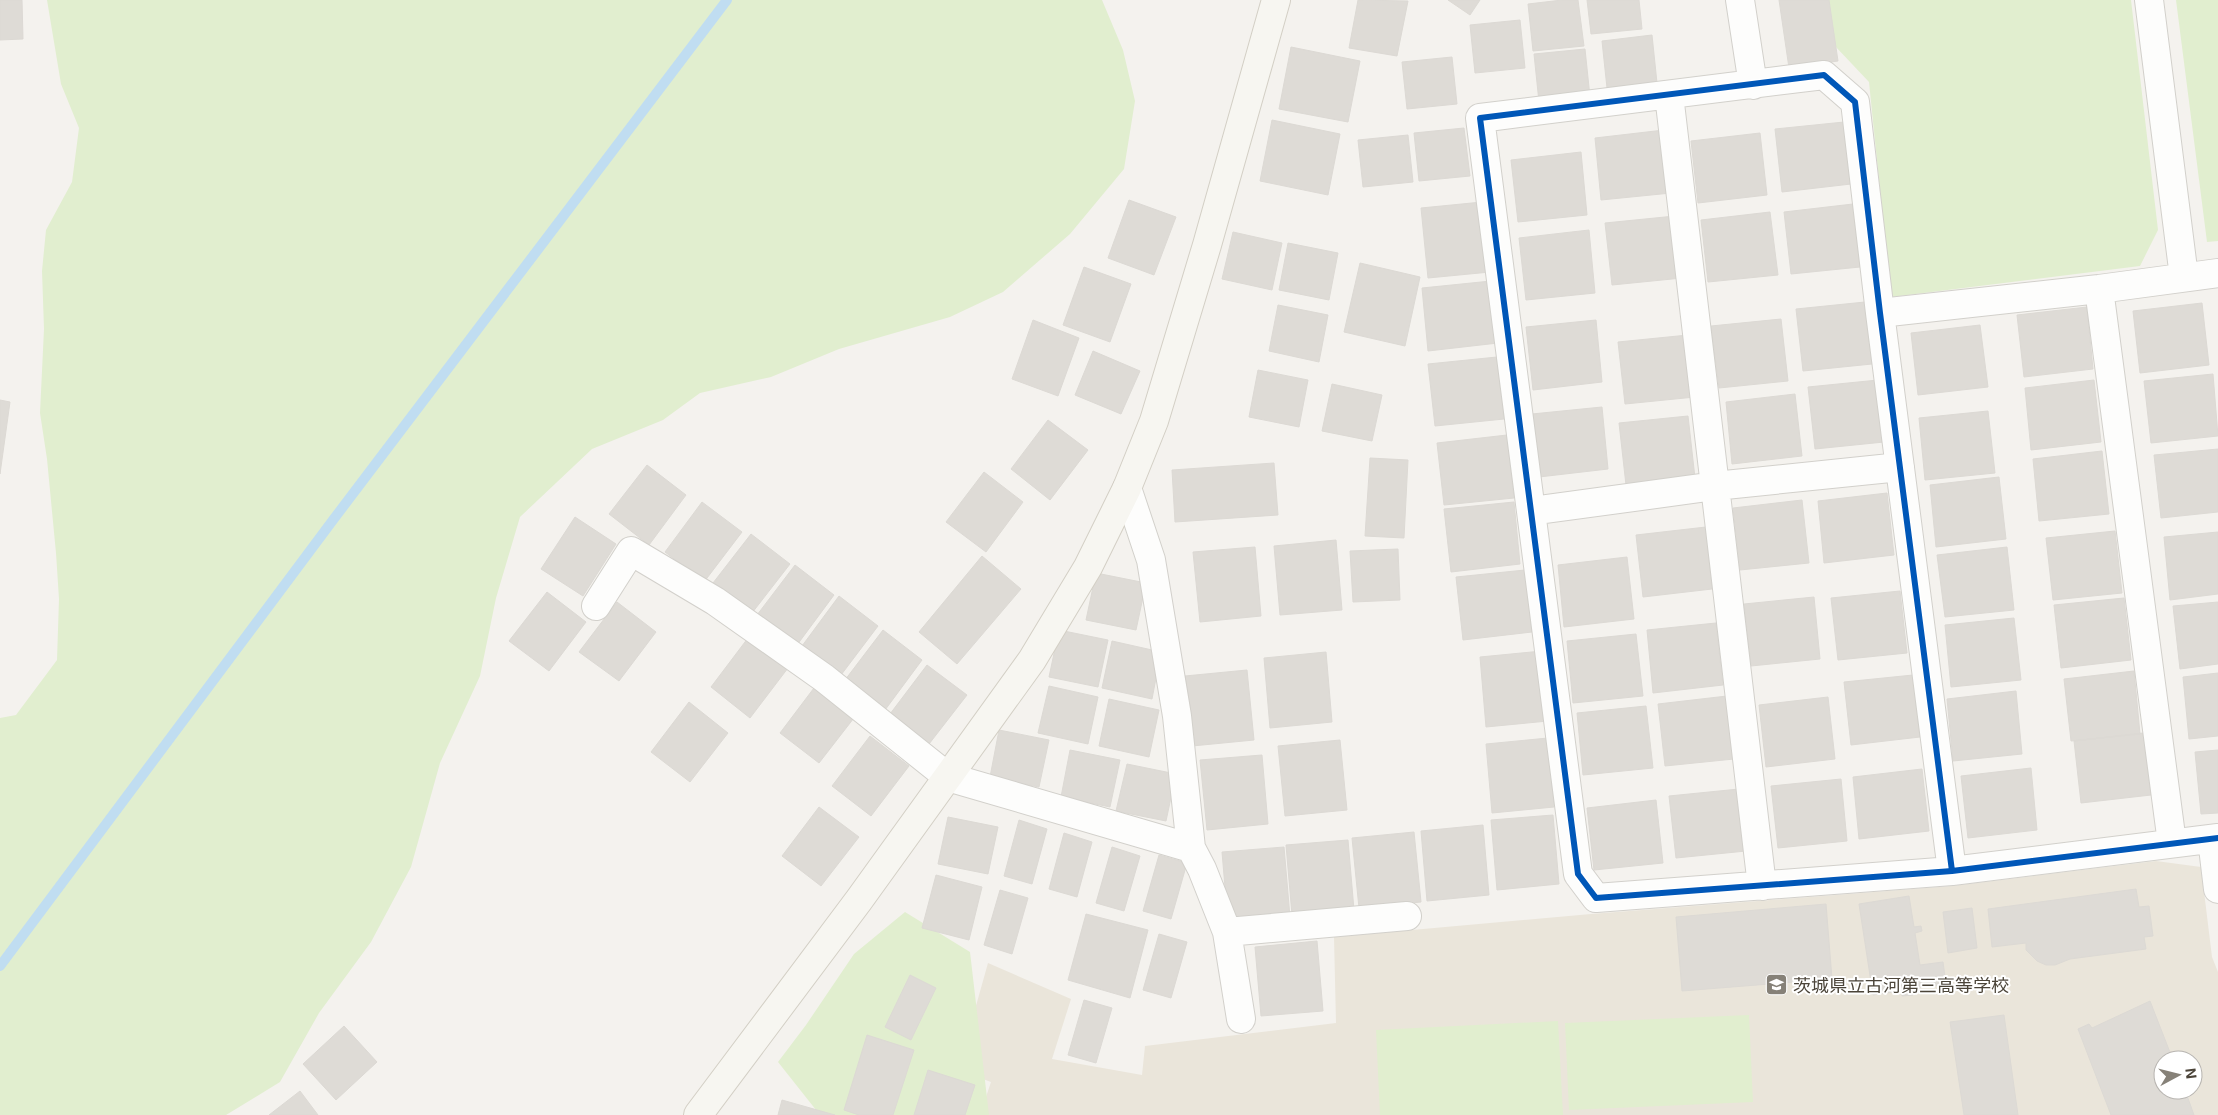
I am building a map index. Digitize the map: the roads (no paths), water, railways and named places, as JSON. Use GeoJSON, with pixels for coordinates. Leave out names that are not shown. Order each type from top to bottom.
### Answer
{"type":"FeatureCollection","features":[{"type":"Feature","properties":{"kind":"street"},"geometry":{"type":"LineString","coordinates":[[698,1115],[859,900],[1032,660],[1088,567],[1127,488],[1154,421],[1207,245],[1276,0]]}},
{"type":"Feature","properties":{"kind":"street"},"geometry":{"type":"LineString","coordinates":[[1740,0],[1753,85]]}},
{"type":"Feature","properties":{"kind":"street"},"geometry":{"type":"LineString","coordinates":[[2148,0],[2184,278]]}},
{"type":"Feature","properties":{"kind":"street"},"geometry":{"type":"LineString","coordinates":[[1952,870],[1880,312],[1855,102],[1824,75],[1480,118],[1578,874],[1596,898],[1952,870],[2215,839],[2218,889]]}},
{"type":"Feature","properties":{"kind":"street"},"geometry":{"type":"LineString","coordinates":[[1670,95],[1762,886]]}},
{"type":"Feature","properties":{"kind":"street"},"geometry":{"type":"LineString","coordinates":[[1880,312],[2099,289],[2218,273]]}},
{"type":"Feature","properties":{"kind":"street"},"geometry":{"type":"LineString","coordinates":[[2099,289],[2172,843]]}},
{"type":"Feature","properties":{"kind":"street"},"geometry":{"type":"LineString","coordinates":[[1531,511],[1715,486],[1900,467]]}},
{"type":"Feature","properties":{"kind":"street"},"geometry":{"type":"LineString","coordinates":[[1127,488],[1151,560],[1177,716],[1191,848],[1202,869],[1227,932],[1241,1019]]}},
{"type":"Feature","properties":{"kind":"street"},"geometry":{"type":"LineString","coordinates":[[596,606],[631,551],[715,601],[824,678],[948,777],[1191,848]]}},
{"type":"Feature","properties":{"kind":"street"},"geometry":{"type":"LineString","coordinates":[[1227,932],[1407,916]]}},
{"type":"Feature","properties":{"kind":"waterway"},"geometry":{"type":"LineString","coordinates":[[0,966],[333,520],[727,0]]}},
{"type":"Feature","properties":{"kind":"place","name":"茨城県立古河第三高等学校"},"geometry":{"type":"Point","coordinates":[1777,985]}}]}
